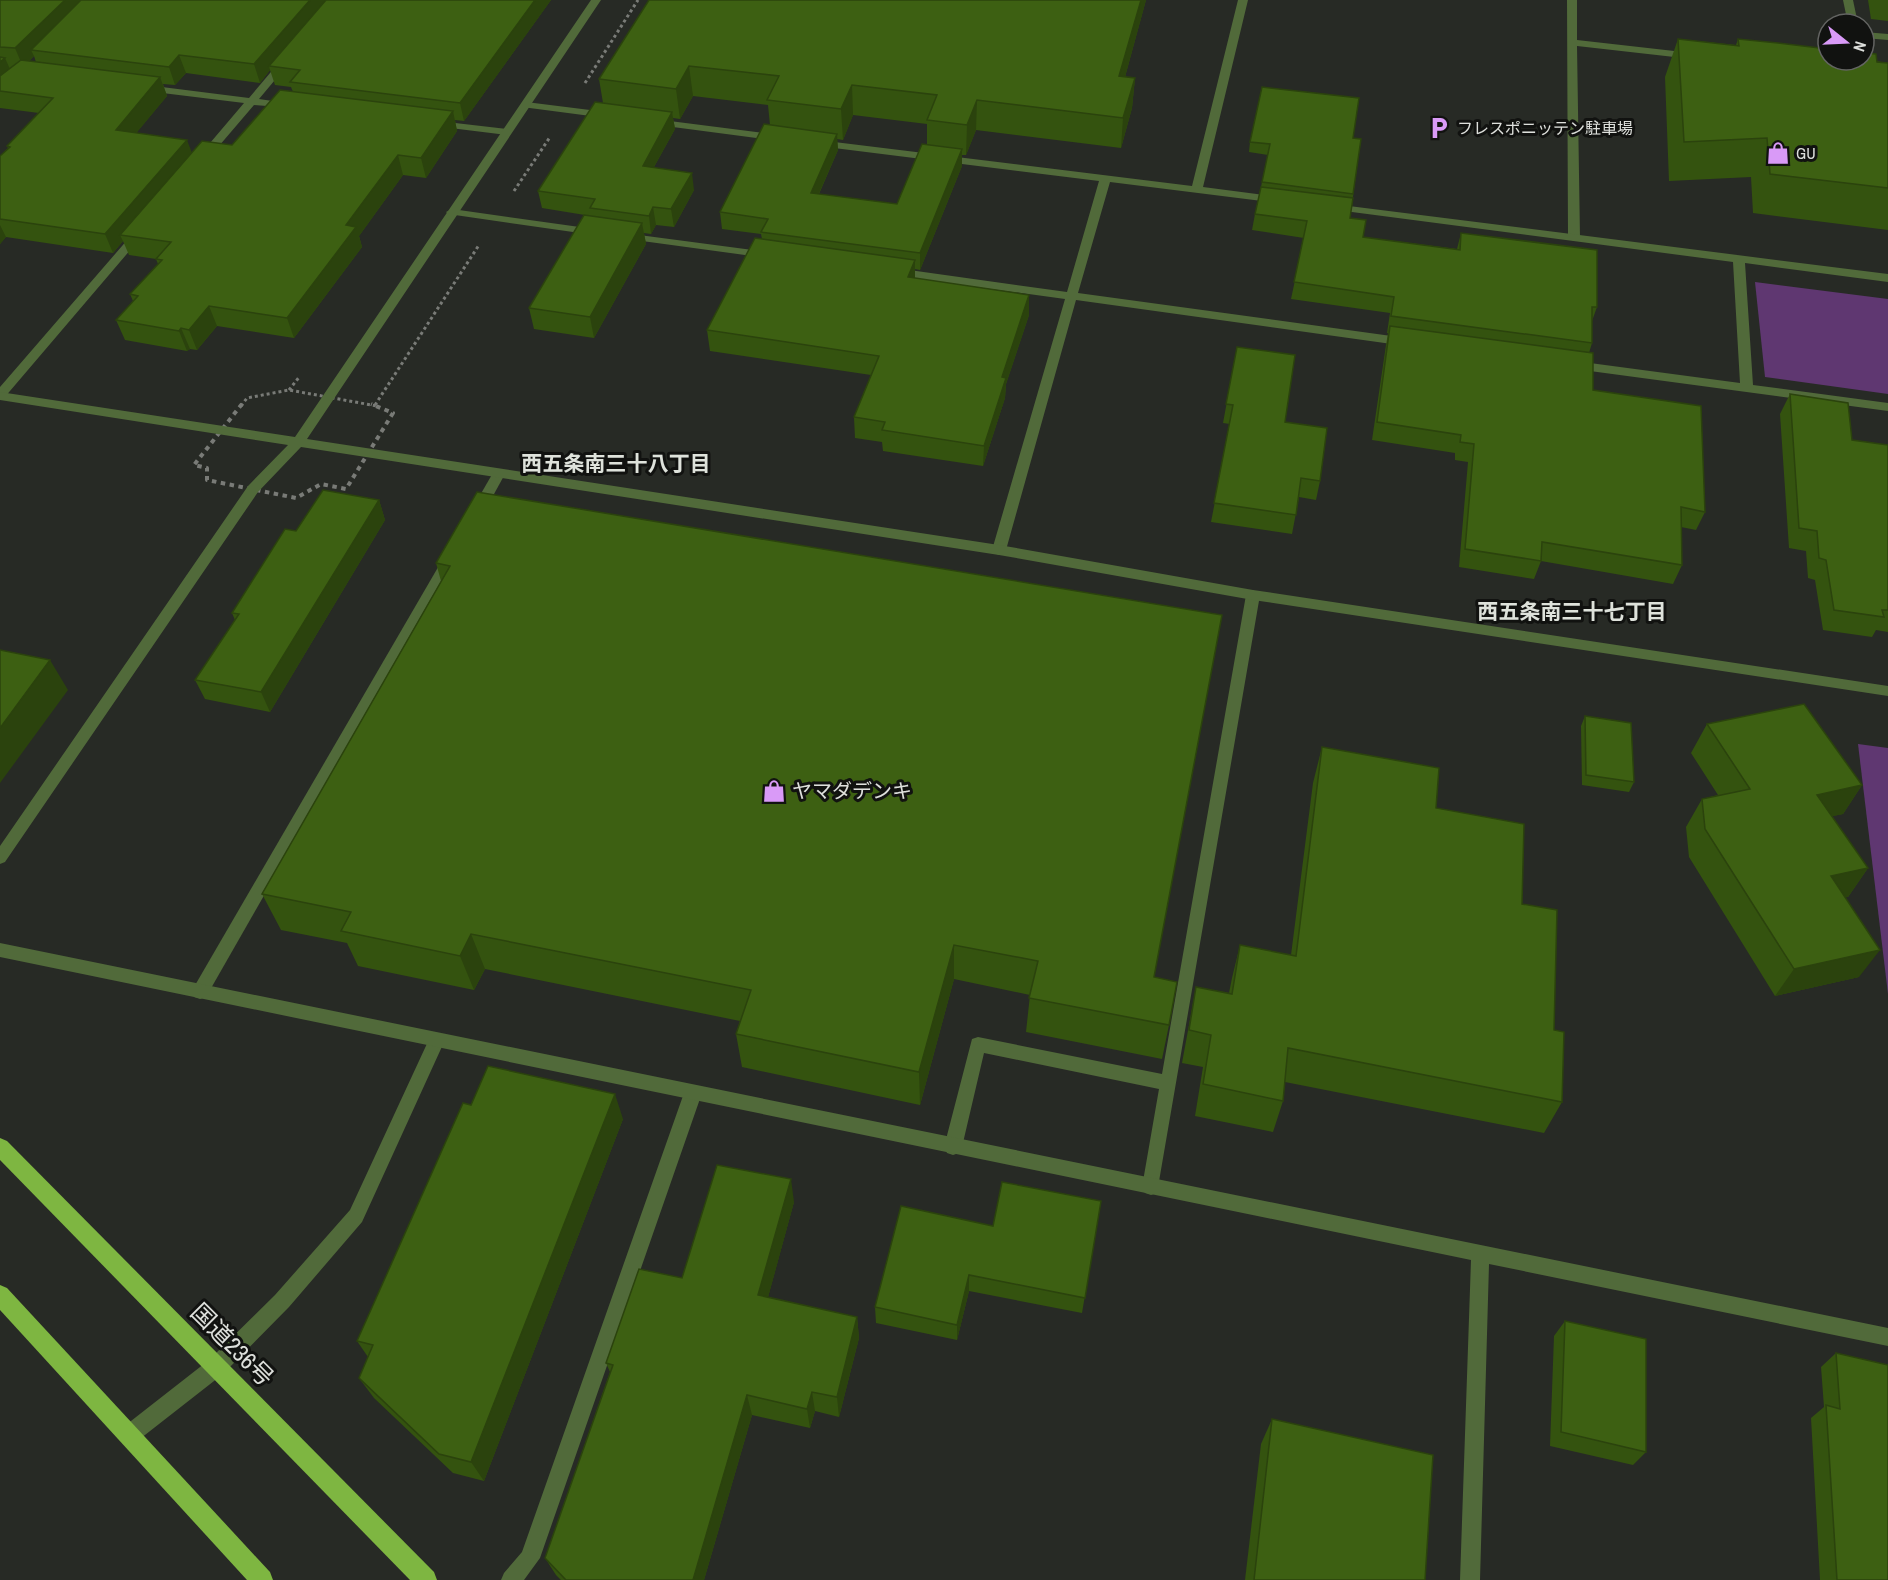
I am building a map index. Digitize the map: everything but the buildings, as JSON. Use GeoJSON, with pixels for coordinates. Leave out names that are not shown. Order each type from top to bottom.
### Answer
{"type":"FeatureCollection","features":[{"type":"Feature","properties":{"kind":"highway","name":"国道236号"},"geometry":{"type":"LineString","coordinates":[[0,1147],[426,1580]]}},
{"type":"Feature","properties":{"kind":"highway"},"geometry":{"type":"LineString","coordinates":[[0,1295],[262,1580]]}},
{"type":"Feature","properties":{"kind":"street"},"geometry":{"type":"LineString","coordinates":[[0,858],[253,489],[298,442],[596,0]]}},
{"type":"Feature","properties":{"kind":"street"},"geometry":{"type":"LineString","coordinates":[[1197,190],[1243,0]]}},
{"type":"Feature","properties":{"kind":"street"},"geometry":{"type":"LineString","coordinates":[[1572,0],[1574,238]]}},
{"type":"Feature","properties":{"kind":"street"},"geometry":{"type":"LineString","coordinates":[[1573,44],[1700,57]]}},
{"type":"Feature","properties":{"kind":"street"},"geometry":{"type":"LineString","coordinates":[[198,164],[295,51]]}},
{"type":"Feature","properties":{"kind":"street"},"geometry":{"type":"LineString","coordinates":[[133,86],[298,107]]}},
{"type":"Feature","properties":{"kind":"street"},"geometry":{"type":"LineString","coordinates":[[526,105],[615,117]]}},
{"type":"Feature","properties":{"kind":"street"},"geometry":{"type":"LineString","coordinates":[[638,120],[1291,202]]}},
{"type":"Feature","properties":{"kind":"street"},"geometry":{"type":"LineString","coordinates":[[426,123],[507,132]]}},
{"type":"Feature","properties":{"kind":"street"},"geometry":{"type":"LineString","coordinates":[[999,550],[1105,179]]}},
{"type":"Feature","properties":{"kind":"street"},"geometry":{"type":"LineString","coordinates":[[1326,206],[1888,278]]}},
{"type":"Feature","properties":{"kind":"street"},"geometry":{"type":"LineString","coordinates":[[452,212],[777,256]]}},
{"type":"Feature","properties":{"kind":"street"},"geometry":{"type":"LineString","coordinates":[[0,395],[145,226]]}},
{"type":"Feature","properties":{"kind":"street"},"geometry":{"type":"LineString","coordinates":[[1739,260],[1747,388]]}},
{"type":"Feature","properties":{"kind":"street"},"geometry":{"type":"LineString","coordinates":[[883,271],[1415,343]]}},
{"type":"Feature","properties":{"kind":"street"},"geometry":{"type":"LineString","coordinates":[[1557,363],[1888,407]]}},
{"type":"Feature","properties":{"kind":"street"},"geometry":{"type":"LineString","coordinates":[[0,395],[999,550],[1253,595],[1888,691]]}},
{"type":"Feature","properties":{"kind":"street"},"geometry":{"type":"LineString","coordinates":[[469,526],[498,474]]}},
{"type":"Feature","properties":{"kind":"street"},"geometry":{"type":"LineString","coordinates":[[200,992],[457,547]]}},
{"type":"Feature","properties":{"kind":"street"},"geometry":{"type":"LineString","coordinates":[[1150,1187],[1253,595]]}},
{"type":"Feature","properties":{"kind":"street"},"geometry":{"type":"LineString","coordinates":[[0,950],[1888,1337]]}},
{"type":"Feature","properties":{"kind":"street"},"geometry":{"type":"LineString","coordinates":[[129,1436],[216,1367],[282,1301],[356,1216],[437,1040]]}},
{"type":"Feature","properties":{"kind":"street"},"geometry":{"type":"LineString","coordinates":[[953,1147],[978,1044],[1168,1083]]}},
{"type":"Feature","properties":{"kind":"street"},"geometry":{"type":"LineString","coordinates":[[511,1580],[530,1558],[693,1093]]}},
{"type":"Feature","properties":{"kind":"street"},"geometry":{"type":"LineString","coordinates":[[1470,1580],[1480,1255]]}},
{"type":"Feature","properties":{"kind":"shaded area"},"geometry":{"type":"Polygon","coordinates":[[[1755,282],[1888,299],[1888,394],[1765,377],[1755,282]]]}},
{"type":"Feature","properties":{"kind":"shaded area"},"geometry":{"type":"Polygon","coordinates":[[[1858,744],[1888,748],[1888,994],[1858,744]]]}},
{"type":"Feature","properties":{"kind":"place","name":"フレスポニッテン駐車場"},"geometry":{"type":"Point","coordinates":[1439,128]}},
{"type":"Feature","properties":{"kind":"place","name":"GU"},"geometry":{"type":"Point","coordinates":[1778,153]}},
{"type":"Feature","properties":{"kind":"place","name":"ヤマダデンキ"},"geometry":{"type":"Point","coordinates":[774,791]}},
{"type":"Feature","properties":{"kind":"district","name":"西五条南三十八丁目"},"geometry":{"type":"Point","coordinates":[616,464]}},
{"type":"Feature","properties":{"kind":"district","name":"西五条南三十七丁目"},"geometry":{"type":"Point","coordinates":[1572,612]}}]}
